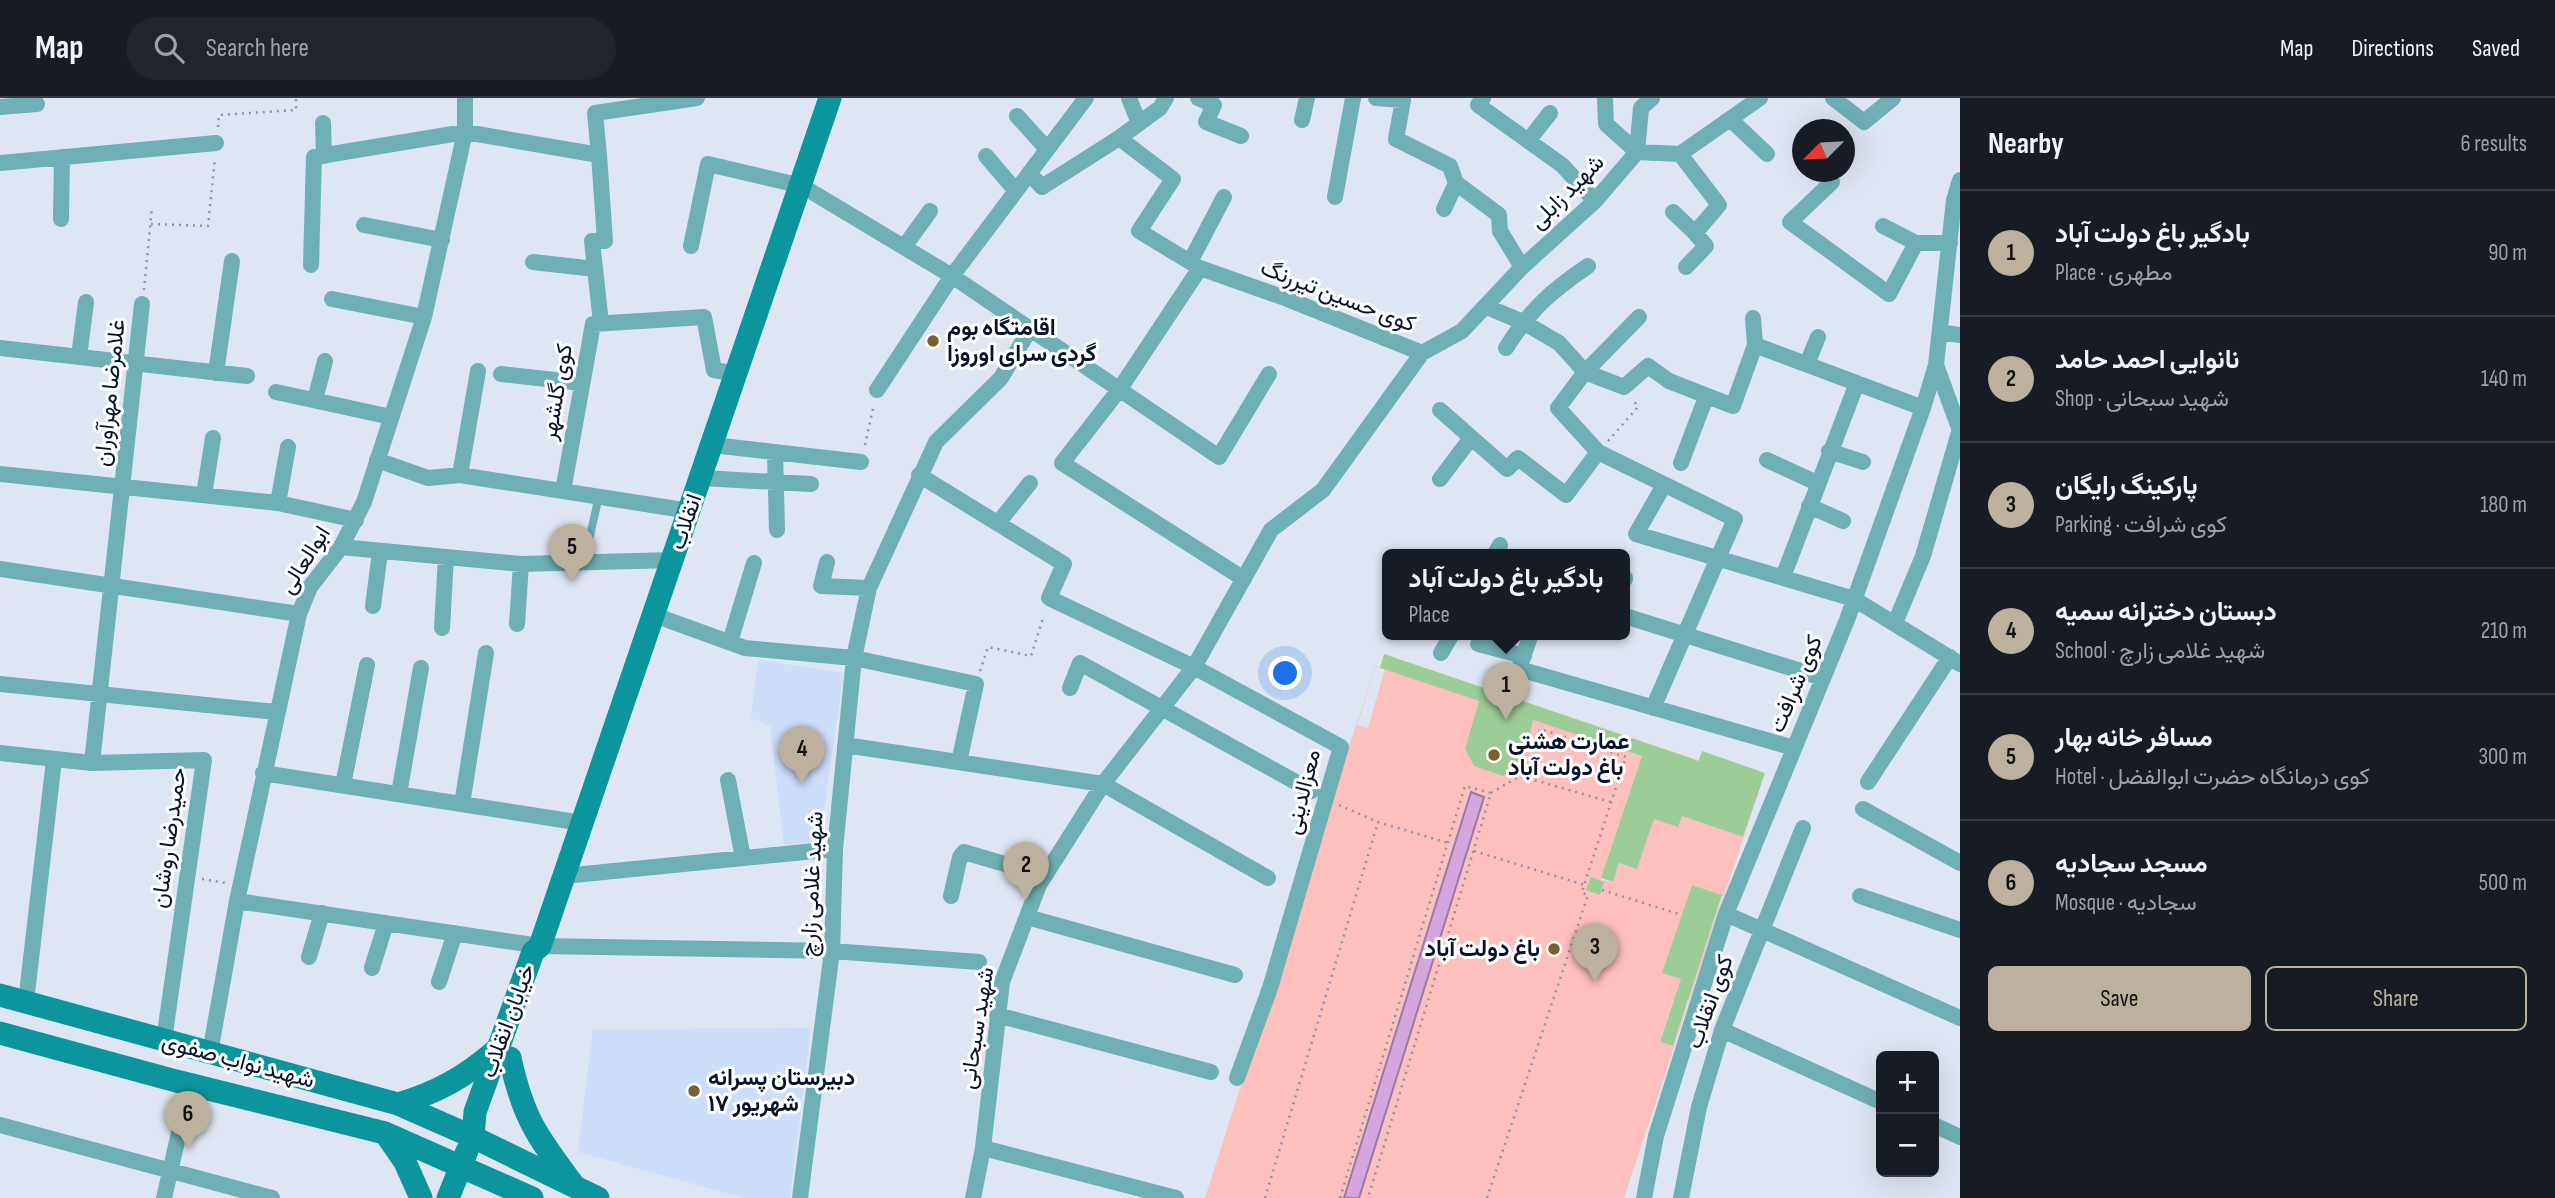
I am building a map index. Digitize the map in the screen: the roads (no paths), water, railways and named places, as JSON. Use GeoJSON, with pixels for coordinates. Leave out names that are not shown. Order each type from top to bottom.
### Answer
{"type":"FeatureCollection","features":[{"type":"Feature","properties":{"kind":"main road","name":"انقلاب"},"geometry":{"type":"LineString","coordinates":[[540,946],[830,98]]}},
{"type":"Feature","properties":{"kind":"main road","name":"خیابان انقلاب"},"geometry":{"type":"LineString","coordinates":[[448,1198],[473,1136],[475,1112],[504,1054],[533,952],[540,946]]}},
{"type":"Feature","properties":{"kind":"main road","name":"شهید نواب صفوی"},"geometry":{"type":"LineString","coordinates":[[0,995],[398,1104],[473,1136],[598,1198]]}},
{"type":"Feature","properties":{"kind":"main road","name":"شهید نواب صفوی"},"geometry":{"type":"LineString","coordinates":[[0,1033],[190,1085],[385,1133],[532,1198]]}},
{"type":"Feature","properties":{"kind":"main road"},"geometry":{"type":"LineString","coordinates":[[398,1104],[432,1094],[504,1054],[529,1122],[574,1186]]}},
{"type":"Feature","properties":{"kind":"main road"},"geometry":{"type":"LineString","coordinates":[[385,1133],[405,1161],[421,1198]]}},
{"type":"Feature","properties":{"kind":"street","name":"ابوالعالی"},"geometry":{"type":"LineString","coordinates":[[210,1053],[263,773],[299,614],[310,587],[341,547],[356,520],[424,317],[465,132],[465,98]]}},
{"type":"Feature","properties":{"kind":"street"},"geometry":{"type":"LineString","coordinates":[[601,323],[592,241],[605,241],[595,105],[697,98]]}},
{"type":"Feature","properties":{"kind":"street"},"geometry":{"type":"LineString","coordinates":[[877,390],[951,276],[1086,98]]}},
{"type":"Feature","properties":{"kind":"street"},"geometry":{"type":"LineString","coordinates":[[1129,98],[1139,122]]}},
{"type":"Feature","properties":{"kind":"street"},"geometry":{"type":"LineString","coordinates":[[1029,173],[1042,187],[1119,138],[1160,108],[1166,98]]}},
{"type":"Feature","properties":{"kind":"street"},"geometry":{"type":"LineString","coordinates":[[1198,98],[1214,105],[1206,122],[1241,136]]}},
{"type":"Feature","properties":{"kind":"street"},"geometry":{"type":"LineString","coordinates":[[1302,120],[1307,98]]}},
{"type":"Feature","properties":{"kind":"street"},"geometry":{"type":"LineString","coordinates":[[1335,197],[1353,98]]}},
{"type":"Feature","properties":{"kind":"street"},"geometry":{"type":"LineString","coordinates":[[1376,98],[1403,100],[1396,139],[1450,166],[1456,183],[1499,215],[1500,231],[1522,267]]}},
{"type":"Feature","properties":{"kind":"street"},"geometry":{"type":"LineString","coordinates":[[1483,98],[1478,106],[1562,165],[1595,201]]}},
{"type":"Feature","properties":{"kind":"street"},"geometry":{"type":"LineString","coordinates":[[1605,98],[1606,124],[1637,152]]}},
{"type":"Feature","properties":{"kind":"street"},"geometry":{"type":"LineString","coordinates":[[1637,152],[1641,108],[1652,98]]}},
{"type":"Feature","properties":{"kind":"street"},"geometry":{"type":"LineString","coordinates":[[1695,233],[1719,205],[1680,155],[1760,98]]}},
{"type":"Feature","properties":{"kind":"street"},"geometry":{"type":"LineString","coordinates":[[1833,98],[1864,122],[1892,98]]}},
{"type":"Feature","properties":{"kind":"street"},"geometry":{"type":"LineString","coordinates":[[0,102],[37,104]]}},
{"type":"Feature","properties":{"kind":"street"},"geometry":{"type":"LineString","coordinates":[[1528,141],[1550,113]]}},
{"type":"Feature","properties":{"kind":"street"},"geometry":{"type":"LineString","coordinates":[[1017,116],[1047,149]]}},
{"type":"Feature","properties":{"kind":"street"},"geometry":{"type":"LineString","coordinates":[[1730,119],[1767,154]]}},
{"type":"Feature","properties":{"kind":"street"},"geometry":{"type":"LineString","coordinates":[[323,123],[324,156]]}},
{"type":"Feature","properties":{"kind":"street"},"geometry":{"type":"LineString","coordinates":[[311,265],[314,158],[465,132],[599,155]]}},
{"type":"Feature","properties":{"kind":"street","name":"کوی حسین تیررنگ"},"geometry":{"type":"LineString","coordinates":[[1119,138],[1173,179],[1139,231],[1195,265],[1285,298],[1422,354],[1324,490],[1271,530],[1194,667]]}},
{"type":"Feature","properties":{"kind":"street"},"geometry":{"type":"LineString","coordinates":[[0,163],[216,143]]}},
{"type":"Feature","properties":{"kind":"street","name":"شهید زابلی"},"geometry":{"type":"LineString","coordinates":[[1422,354],[1462,331],[1522,267],[1595,201],[1637,152],[1680,155]]}},
{"type":"Feature","properties":{"kind":"street"},"geometry":{"type":"LineString","coordinates":[[986,156],[1016,191]]}},
{"type":"Feature","properties":{"kind":"street"},"geometry":{"type":"LineString","coordinates":[[61,219],[62,157]]}},
{"type":"Feature","properties":{"kind":"street"},"geometry":{"type":"LineString","coordinates":[[691,246],[708,164],[802,186],[951,276],[1219,457],[1269,374]]}},
{"type":"Feature","properties":{"kind":"street","name":"کوی شرافت"},"geometry":{"type":"LineString","coordinates":[[1644,1198],[1656,1136],[1726,914],[1854,599],[1923,408],[1936,365],[1954,200],[1960,180]]}},
{"type":"Feature","properties":{"kind":"street"},"geometry":{"type":"LineString","coordinates":[[1832,182],[1790,222],[1889,294],[1916,243]]}},
{"type":"Feature","properties":{"kind":"street"},"geometry":{"type":"LineString","coordinates":[[1444,209],[1456,183]]}},
{"type":"Feature","properties":{"kind":"street"},"geometry":{"type":"LineString","coordinates":[[1224,197],[1195,265],[1119,390],[1062,463],[1244,579]]}},
{"type":"Feature","properties":{"kind":"street"},"geometry":{"type":"LineString","coordinates":[[904,247],[930,211]]}},
{"type":"Feature","properties":{"kind":"street"},"geometry":{"type":"LineString","coordinates":[[1673,212],[1706,246],[1686,267]]}},
{"type":"Feature","properties":{"kind":"street"},"geometry":{"type":"LineString","coordinates":[[364,225],[442,240]]}},
{"type":"Feature","properties":{"kind":"street"},"geometry":{"type":"LineString","coordinates":[[1883,226],[1916,243],[1950,243]]}},
{"type":"Feature","properties":{"kind":"street"},"geometry":{"type":"LineString","coordinates":[[216,373],[232,261]]}},
{"type":"Feature","properties":{"kind":"street"},"geometry":{"type":"LineString","coordinates":[[533,262],[595,269]]}},
{"type":"Feature","properties":{"kind":"street"},"geometry":{"type":"LineString","coordinates":[[1506,348],[1522,321],[1548,293],[1588,266]]}},
{"type":"Feature","properties":{"kind":"street"},"geometry":{"type":"LineString","coordinates":[[332,299],[424,317]]}},
{"type":"Feature","properties":{"kind":"street"},"geometry":{"type":"LineString","coordinates":[[79,357],[86,302]]}},
{"type":"Feature","properties":{"kind":"street","name":"غلامرضا مهرآوران"},"geometry":{"type":"LineString","coordinates":[[92,763],[142,304]]}},
{"type":"Feature","properties":{"kind":"street"},"geometry":{"type":"LineString","coordinates":[[1487,307],[1522,321],[1559,344],[1585,372],[1624,387],[1648,366],[1669,381],[1733,407],[1755,345],[1753,318]]}},
{"type":"Feature","properties":{"kind":"street","name":"کوی گلشهر"},"geometry":{"type":"LineString","coordinates":[[564,491],[593,324],[704,317],[714,370],[737,373]]}},
{"type":"Feature","properties":{"kind":"street"},"geometry":{"type":"LineString","coordinates":[[1639,317],[1585,372],[1558,408],[1598,452],[1735,519],[1653,708]]}},
{"type":"Feature","properties":{"kind":"street","name":"شهید غلامی زارچ"},"geometry":{"type":"LineString","coordinates":[[800,1198],[832,951],[835,849],[854,658],[869,587],[936,442],[1001,378],[1030,329]]}},
{"type":"Feature","properties":{"kind":"street"},"geometry":{"type":"LineString","coordinates":[[1940,332],[1960,335]]}},
{"type":"Feature","properties":{"kind":"street"},"geometry":{"type":"LineString","coordinates":[[1807,365],[1818,337]]}},
{"type":"Feature","properties":{"kind":"street"},"geometry":{"type":"LineString","coordinates":[[1755,345],[1923,408]]}},
{"type":"Feature","properties":{"kind":"street"},"geometry":{"type":"LineString","coordinates":[[0,348],[247,376]]}},
{"type":"Feature","properties":{"kind":"street"},"geometry":{"type":"LineString","coordinates":[[315,400],[325,361]]}},
{"type":"Feature","properties":{"kind":"street"},"geometry":{"type":"LineString","coordinates":[[1895,623],[1923,556],[1959,429],[1936,365]]}},
{"type":"Feature","properties":{"kind":"street"},"geometry":{"type":"LineString","coordinates":[[460,475],[478,371]]}},
{"type":"Feature","properties":{"kind":"street"},"geometry":{"type":"LineString","coordinates":[[501,374],[582,383]]}},
{"type":"Feature","properties":{"kind":"street"},"geometry":{"type":"LineString","coordinates":[[1783,577],[1857,383]]}},
{"type":"Feature","properties":{"kind":"street"},"geometry":{"type":"LineString","coordinates":[[276,392],[391,417]]}},
{"type":"Feature","properties":{"kind":"street"},"geometry":{"type":"LineString","coordinates":[[1681,463],[1706,397]]}},
{"type":"Feature","properties":{"kind":"street"},"geometry":{"type":"LineString","coordinates":[[1440,410],[1507,469],[1518,458],[1566,495],[1598,452]]}},
{"type":"Feature","properties":{"kind":"street"},"geometry":{"type":"LineString","coordinates":[[204,495],[213,438]]}},
{"type":"Feature","properties":{"kind":"street"},"geometry":{"type":"LineString","coordinates":[[1440,480],[1471,438]]}},
{"type":"Feature","properties":{"kind":"street"},"geometry":{"type":"LineString","coordinates":[[713,445],[861,462]]}},
{"type":"Feature","properties":{"kind":"street"},"geometry":{"type":"LineString","coordinates":[[278,503],[288,447]]}},
{"type":"Feature","properties":{"kind":"street"},"geometry":{"type":"LineString","coordinates":[[1829,451],[1863,462]]}},
{"type":"Feature","properties":{"kind":"street"},"geometry":{"type":"LineString","coordinates":[[775,452],[776,530]]}},
{"type":"Feature","properties":{"kind":"street"},"geometry":{"type":"LineString","coordinates":[[377,460],[428,478],[460,475],[690,511]]}},
{"type":"Feature","properties":{"kind":"street"},"geometry":{"type":"LineString","coordinates":[[1767,460],[1817,483]]}},
{"type":"Feature","properties":{"kind":"street"},"geometry":{"type":"LineString","coordinates":[[0,474],[278,503],[356,520]]}},
{"type":"Feature","properties":{"kind":"street"},"geometry":{"type":"LineString","coordinates":[[919,475],[998,523],[1030,483]]}},
{"type":"Feature","properties":{"kind":"street"},"geometry":{"type":"LineString","coordinates":[[701,478],[811,484]]}},
{"type":"Feature","properties":{"kind":"street"},"geometry":{"type":"LineString","coordinates":[[1664,485],[1636,534],[1854,599],[1955,661],[1868,782]]}},
{"type":"Feature","properties":{"kind":"street"},"geometry":{"type":"LineString","coordinates":[[1809,506],[1843,521]]}},
{"type":"Feature","properties":{"kind":"street","name":"معزالدینی"},"geometry":{"type":"LineString","coordinates":[[998,523],[1064,564],[1049,598],[1194,667],[1340,747],[1327,801],[1270,988],[1237,1078]]}},
{"type":"Feature","properties":{"kind":"street"},"geometry":{"type":"LineString","coordinates":[[341,547],[521,564],[673,560]]}},
{"type":"Feature","properties":{"kind":"street"},"geometry":{"type":"LineString","coordinates":[[373,606],[380,552]]}},
{"type":"Feature","properties":{"kind":"street"},"geometry":{"type":"LineString","coordinates":[[442,628],[446,557]]}},
{"type":"Feature","properties":{"kind":"street"},"geometry":{"type":"LineString","coordinates":[[827,562],[821,586],[869,587]]}},
{"type":"Feature","properties":{"kind":"street"},"geometry":{"type":"LineString","coordinates":[[730,642],[754,563]]}},
{"type":"Feature","properties":{"kind":"street"},"geometry":{"type":"LineString","coordinates":[[517,624],[521,564]]}},
{"type":"Feature","properties":{"kind":"street"},"geometry":{"type":"LineString","coordinates":[[0,569],[299,614]]}},
{"type":"Feature","properties":{"kind":"street"},"geometry":{"type":"LineString","coordinates":[[654,615],[745,648],[854,658],[976,684],[959,762]]}},
{"type":"Feature","properties":{"kind":"street"},"geometry":{"type":"LineString","coordinates":[[1630,618],[1823,678]]}},
{"type":"Feature","properties":{"kind":"street"},"geometry":{"type":"LineString","coordinates":[[1441,653],[1449,640]]}},
{"type":"Feature","properties":{"kind":"street"},"geometry":{"type":"LineString","coordinates":[[1522,663],[1529,640]]}},
{"type":"Feature","properties":{"kind":"street"},"geometry":{"type":"LineString","coordinates":[[1478,644],[1522,663],[1653,708],[1794,748]]}},
{"type":"Feature","properties":{"kind":"street"},"geometry":{"type":"LineString","coordinates":[[463,804],[485,653]]}},
{"type":"Feature","properties":{"kind":"street"},"geometry":{"type":"LineString","coordinates":[[1070,688],[1080,663],[1312,791]]}},
{"type":"Feature","properties":{"kind":"street"},"geometry":{"type":"LineString","coordinates":[[343,785],[367,666]]}},
{"type":"Feature","properties":{"kind":"street","name":"شهید سبحانی"},"geometry":{"type":"LineString","coordinates":[[973,1198],[983,1148],[1002,982],[1027,917],[1045,876],[1103,784],[1194,667]]}},
{"type":"Feature","properties":{"kind":"street"},"geometry":{"type":"LineString","coordinates":[[399,794],[421,668]]}},
{"type":"Feature","properties":{"kind":"street"},"geometry":{"type":"LineString","coordinates":[[0,684],[276,712]]}},
{"type":"Feature","properties":{"kind":"street"},"geometry":{"type":"LineString","coordinates":[[845,745],[1103,784],[1269,878]]}},
{"type":"Feature","properties":{"kind":"street","name":"حمیدرضا روشان"},"geometry":{"type":"LineString","coordinates":[[0,753],[92,763],[204,760],[164,1040]]}},
{"type":"Feature","properties":{"kind":"street"},"geometry":{"type":"LineString","coordinates":[[26,1002],[54,760]]}},
{"type":"Feature","properties":{"kind":"street"},"geometry":{"type":"LineString","coordinates":[[263,773],[582,823]]}},
{"type":"Feature","properties":{"kind":"street"},"geometry":{"type":"LineString","coordinates":[[728,780],[744,858]]}},
{"type":"Feature","properties":{"kind":"street"},"geometry":{"type":"LineString","coordinates":[[1863,809],[1960,863]]}},
{"type":"Feature","properties":{"kind":"street","name":"کوی انقلاب"},"geometry":{"type":"LineString","coordinates":[[1681,1198],[1699,1107],[1722,1030],[1803,828]]}},
{"type":"Feature","properties":{"kind":"street"},"geometry":{"type":"LineString","coordinates":[[564,876],[835,849]]}},
{"type":"Feature","properties":{"kind":"street"},"geometry":{"type":"LineString","coordinates":[[951,896],[964,852],[1045,876]]}},
{"type":"Feature","properties":{"kind":"street"},"geometry":{"type":"LineString","coordinates":[[239,893],[322,913],[540,946],[832,951],[979,962]]}},
{"type":"Feature","properties":{"kind":"street"},"geometry":{"type":"LineString","coordinates":[[1860,896],[1960,930]]}},
{"type":"Feature","properties":{"kind":"street"},"geometry":{"type":"LineString","coordinates":[[309,957],[322,913]]}},
{"type":"Feature","properties":{"kind":"street"},"geometry":{"type":"LineString","coordinates":[[1726,914],[1960,1018]]}},
{"type":"Feature","properties":{"kind":"street"},"geometry":{"type":"LineString","coordinates":[[1027,917],[1235,975]]}},
{"type":"Feature","properties":{"kind":"street"},"geometry":{"type":"LineString","coordinates":[[372,968],[386,923]]}},
{"type":"Feature","properties":{"kind":"street"},"geometry":{"type":"LineString","coordinates":[[439,982],[455,933]]}},
{"type":"Feature","properties":{"kind":"street"},"geometry":{"type":"LineString","coordinates":[[997,1014],[1211,1072]]}},
{"type":"Feature","properties":{"kind":"street"},"geometry":{"type":"LineString","coordinates":[[1722,1030],[1876,1100]]}},
{"type":"Feature","properties":{"kind":"street"},"geometry":{"type":"LineString","coordinates":[[164,1198],[190,1085]]}},
{"type":"Feature","properties":{"kind":"street"},"geometry":{"type":"LineString","coordinates":[[0,1125],[272,1198]]}},
{"type":"Feature","properties":{"kind":"street"},"geometry":{"type":"LineString","coordinates":[[1939,1127],[1960,1137]]}},
{"type":"Feature","properties":{"kind":"street"},"geometry":{"type":"LineString","coordinates":[[983,1148],[1176,1198]]}},
{"type":"Feature","properties":{"kind":"lane"},"geometry":{"type":"LineString","coordinates":[[584,562],[599,496]]}},
{"type":"Feature","properties":{"kind":"place","name":"اقامتگاه بوم گردی سرای اوروزا"},"geometry":{"type":"Point","coordinates":[933,341]}},
{"type":"Feature","properties":{"kind":"place","name":"مسافر خانه بهار"},"geometry":{"type":"Point","coordinates":[572,582]}},
{"type":"Feature","properties":{"kind":"place","name":"بادگیر باغ دولت آباد"},"geometry":{"type":"Point","coordinates":[1506,720]}},
{"type":"Feature","properties":{"kind":"place","name":"عمارت هشتی باغ دولت آباد"},"geometry":{"type":"Point","coordinates":[1494,755]}},
{"type":"Feature","properties":{"kind":"place","name":"دبستان دخترانه سمیه"},"geometry":{"type":"Point","coordinates":[802,784]}},
{"type":"Feature","properties":{"kind":"place","name":"نانوایی احمد حامد"},"geometry":{"type":"Point","coordinates":[1026,900]}},
{"type":"Feature","properties":{"kind":"place","name":"باغ دولت آباد"},"geometry":{"type":"Point","coordinates":[1554,949]}},
{"type":"Feature","properties":{"kind":"place","name":"پارکینگ رایگان"},"geometry":{"type":"Point","coordinates":[1595,982]}},
{"type":"Feature","properties":{"kind":"place","name":"دبیرستان پسرانه ۱۷ شهریور"},"geometry":{"type":"Point","coordinates":[694,1091]}},
{"type":"Feature","properties":{"kind":"place","name":"مسجد سجادیه"},"geometry":{"type":"Point","coordinates":[188,1149]}}]}
